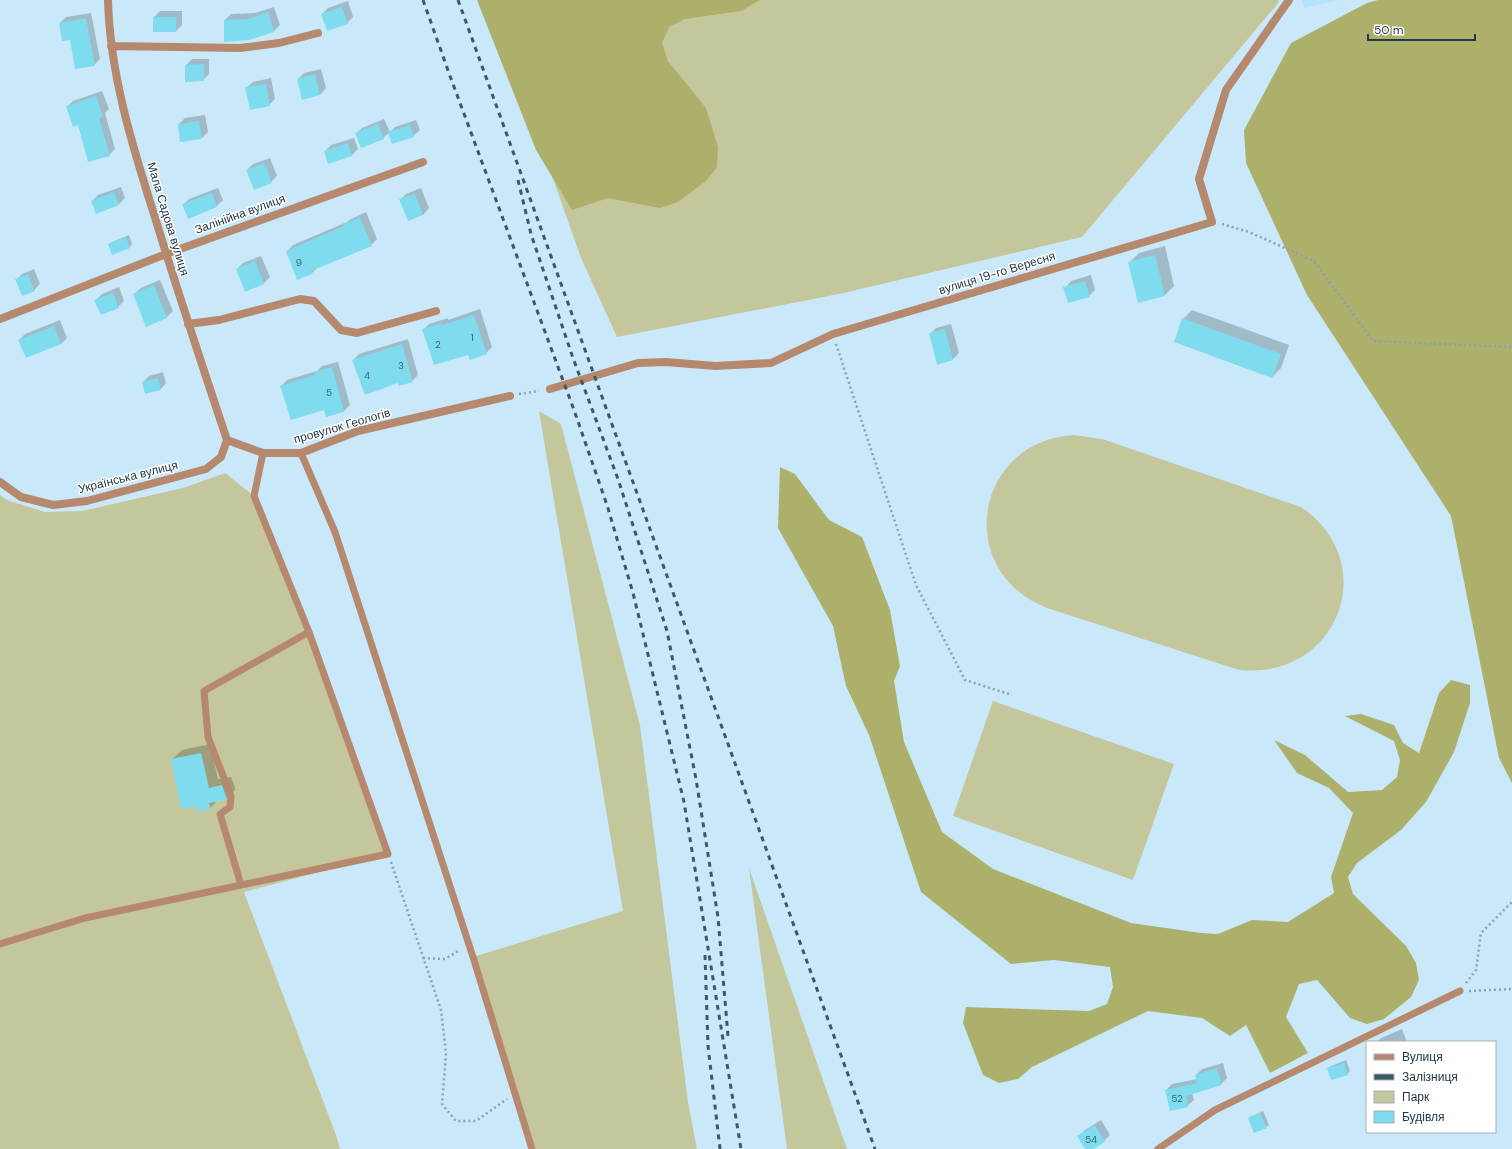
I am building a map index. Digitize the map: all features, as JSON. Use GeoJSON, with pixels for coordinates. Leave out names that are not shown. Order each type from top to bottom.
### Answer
{"type":"FeatureCollection","features":[{"type":"Feature","properties":{"kind":"street","name":"Мала Садова вулиця"},"geometry":{"type":"LineString","coordinates":[[108,0],[111,46],[119,92],[145,186],[166,254],[188,324],[228,440]]}},
{"type":"Feature","properties":{"kind":"street"},"geometry":{"type":"LineString","coordinates":[[1212,222],[1199,179],[1226,90],[1289,0]]}},
{"type":"Feature","properties":{"kind":"street"},"geometry":{"type":"LineString","coordinates":[[111,46],[240,48],[278,43],[318,33]]}},
{"type":"Feature","properties":{"kind":"street","name":"Залінійна вулиця"},"geometry":{"type":"LineString","coordinates":[[0,319],[166,254],[423,162]]}},
{"type":"Feature","properties":{"kind":"street","name":"вулиця 19-го Вересня"},"geometry":{"type":"LineString","coordinates":[[550,389],[638,363],[666,362],[715,366],[771,363],[832,334],[1212,222]]}},
{"type":"Feature","properties":{"kind":"street"},"geometry":{"type":"LineString","coordinates":[[188,324],[219,320],[300,298],[314,301],[341,330],[357,333],[436,311]]}},
{"type":"Feature","properties":{"kind":"street","name":"провулок Геологів"},"geometry":{"type":"LineString","coordinates":[[228,440],[263,453],[301,453],[358,431],[510,396]]}},
{"type":"Feature","properties":{"kind":"street","name":"Українська вулиця"},"geometry":{"type":"LineString","coordinates":[[0,482],[21,497],[53,505],[87,501],[206,469],[221,457],[228,440]]}},
{"type":"Feature","properties":{"kind":"lane"},"geometry":{"type":"LineString","coordinates":[[0,944],[85,918],[388,854],[309,632],[254,496],[263,453]]}},
{"type":"Feature","properties":{"kind":"lane"},"geometry":{"type":"LineString","coordinates":[[301,453],[335,532],[469,945],[532,1149]]}},
{"type":"Feature","properties":{"kind":"lane"},"geometry":{"type":"LineString","coordinates":[[241,885],[220,814],[230,808],[231,796],[208,737],[204,691],[309,632]]}},
{"type":"Feature","properties":{"kind":"lane"},"geometry":{"type":"LineString","coordinates":[[1158,1149],[1215,1110],[1460,991]]}},
{"type":"Feature","properties":{"kind":"path"},"geometry":{"type":"LineString","coordinates":[[1212,222],[1249,232],[1314,261],[1373,341],[1512,347]]}},
{"type":"Feature","properties":{"kind":"path"},"geometry":{"type":"LineString","coordinates":[[832,334],[916,585],[965,680],[1012,695]]}},
{"type":"Feature","properties":{"kind":"path"},"geometry":{"type":"LineString","coordinates":[[510,396],[550,389]]}},
{"type":"Feature","properties":{"kind":"path"},"geometry":{"type":"LineString","coordinates":[[388,854],[441,1010],[446,1053],[442,1104],[456,1121],[476,1121],[515,1094]]}},
{"type":"Feature","properties":{"kind":"path"},"geometry":{"type":"LineString","coordinates":[[1460,991],[1476,970],[1481,933],[1512,902]]}},
{"type":"Feature","properties":{"kind":"path"},"geometry":{"type":"LineString","coordinates":[[423,958],[445,959],[469,945]]}},
{"type":"Feature","properties":{"kind":"path"},"geometry":{"type":"LineString","coordinates":[[1460,991],[1512,989]]}},
{"type":"Feature","properties":{"kind":"shaded area"},"geometry":{"type":"Polygon","coordinates":[[[1302,0],[1340,0],[1304,8],[1302,0]]]}},
{"type":"Feature","properties":{"kind":"green space"},"geometry":{"type":"Polygon","coordinates":[[[477,0],[760,0],[741,11],[685,19],[669,27],[662,43],[668,61],[706,108],[718,147],[717,167],[706,181],[678,202],[660,208],[608,198],[572,210],[536,150],[477,0]]]}},
{"type":"Feature","properties":{"kind":"green space"},"geometry":{"type":"Polygon","coordinates":[[[490,0],[1278,0],[1279,2],[1082,237],[839,294],[617,337],[581,258],[490,0]]]}},
{"type":"Feature","properties":{"kind":"green space"},"geometry":{"type":"Polygon","coordinates":[[[1378,0],[1512,0],[1512,783],[1499,758],[1451,516],[1307,295],[1246,163],[1244,130],[1291,43],[1367,3],[1378,0]]]}},
{"type":"Feature","properties":{"kind":"green space"},"geometry":{"type":"Polygon","coordinates":[[[539,411],[561,424],[640,725],[688,1102],[697,1149],[532,1149],[473,957],[623,911],[539,411]]]}},
{"type":"Feature","properties":{"kind":"green space"},"geometry":{"type":"Polygon","coordinates":[[[1074,435],[1102,439],[1301,507],[1326,530],[1340,558],[1344,586],[1338,613],[1324,638],[1302,657],[1273,668],[1239,670],[1047,608],[1017,590],[998,566],[988,539],[988,510],[997,483],[1014,459],[1040,443],[1074,435]]]}},
{"type":"Feature","properties":{"kind":"green space"},"geometry":{"type":"Polygon","coordinates":[[[780,467],[795,474],[829,520],[862,537],[890,610],[900,666],[894,681],[904,742],[942,832],[993,869],[1131,923],[1218,934],[1252,920],[1288,922],[1334,893],[1331,877],[1353,813],[1329,788],[1297,773],[1274,740],[1305,755],[1348,792],[1382,790],[1397,777],[1400,760],[1394,741],[1345,716],[1361,714],[1394,725],[1403,743],[1419,753],[1439,693],[1451,680],[1470,685],[1470,703],[1454,752],[1426,802],[1401,830],[1357,863],[1348,877],[1353,894],[1406,946],[1416,963],[1419,980],[1411,997],[1384,1019],[1367,1024],[1350,1018],[1317,980],[1299,984],[1286,1017],[1308,1053],[1270,1073],[1246,1025],[1230,1036],[1202,1018],[1148,1011],[1032,1067],[1018,1079],[999,1083],[983,1075],[963,1023],[966,1007],[1089,1011],[1107,1004],[1113,987],[1110,967],[1054,960],[1011,964],[921,892],[869,735],[846,686],[833,626],[778,528],[780,467]]]}},
{"type":"Feature","properties":{"kind":"green space"},"geometry":{"type":"Polygon","coordinates":[[[225,473],[254,496],[309,632],[388,854],[244,892],[340,1149],[0,1149],[0,495],[7,500],[45,512],[82,511],[183,488],[225,473]]]}},
{"type":"Feature","properties":{"kind":"green space"},"geometry":{"type":"Polygon","coordinates":[[[993,701],[1174,764],[1133,880],[953,816],[993,701]]]}},
{"type":"Feature","properties":{"kind":"green space"},"geometry":{"type":"Polygon","coordinates":[[[749,868],[847,1149],[787,1149],[749,868]]]}},
{"type":"Feature","properties":{"kind":"building"},"geometry":{"type":"Polygon","coordinates":[[[342,7],[348,24],[327,31],[321,14],[342,7]]]}},
{"type":"Feature","properties":{"kind":"building"},"geometry":{"type":"Polygon","coordinates":[[[268,12],[274,32],[249,40],[224,42],[224,20],[248,19],[268,12]]]}},
{"type":"Feature","properties":{"kind":"building"},"geometry":{"type":"Polygon","coordinates":[[[153,17],[176,17],[176,32],[153,32],[153,17]]]}},
{"type":"Feature","properties":{"kind":"building"},"geometry":{"type":"Polygon","coordinates":[[[86,18],[95,66],[75,69],[70,40],[62,41],[59,23],[86,18]]]}},
{"type":"Feature","properties":{"kind":"building"},"geometry":{"type":"Polygon","coordinates":[[[204,64],[204,81],[185,82],[185,65],[204,64]]]}},
{"type":"Feature","properties":{"kind":"building"},"geometry":{"type":"Polygon","coordinates":[[[315,74],[320,95],[302,100],[297,79],[315,74]]]}},
{"type":"Feature","properties":{"kind":"building"},"geometry":{"type":"Polygon","coordinates":[[[266,84],[270,106],[250,110],[245,87],[266,84]]]}},
{"type":"Feature","properties":{"kind":"building"},"geometry":{"type":"Polygon","coordinates":[[[96,96],[103,116],[99,118],[110,156],[88,162],[78,125],[73,127],[66,106],[96,96]]]}},
{"type":"Feature","properties":{"kind":"building"},"geometry":{"type":"Polygon","coordinates":[[[199,121],[202,139],[180,142],[178,124],[199,121]]]}},
{"type":"Feature","properties":{"kind":"building"},"geometry":{"type":"Polygon","coordinates":[[[378,124],[384,139],[361,148],[355,133],[378,124]]]}},
{"type":"Feature","properties":{"kind":"building"},"geometry":{"type":"Polygon","coordinates":[[[410,125],[414,137],[392,144],[388,132],[410,125]]]}},
{"type":"Feature","properties":{"kind":"building"},"geometry":{"type":"Polygon","coordinates":[[[348,143],[352,156],[328,164],[324,151],[348,143]]]}},
{"type":"Feature","properties":{"kind":"building"},"geometry":{"type":"Polygon","coordinates":[[[264,163],[272,183],[254,190],[246,170],[264,163]]]}},
{"type":"Feature","properties":{"kind":"building"},"geometry":{"type":"Polygon","coordinates":[[[114,192],[119,205],[96,214],[91,201],[114,192]]]}},
{"type":"Feature","properties":{"kind":"building"},"geometry":{"type":"Polygon","coordinates":[[[212,193],[217,207],[188,219],[182,204],[212,193]]]}},
{"type":"Feature","properties":{"kind":"building"},"geometry":{"type":"Polygon","coordinates":[[[415,194],[423,215],[408,221],[399,199],[415,194]]]}},
{"type":"Feature","properties":{"kind":"building"},"geometry":{"type":"Polygon","coordinates":[[[360,218],[372,246],[311,271],[312,274],[297,280],[286,251],[344,226],[343,224],[360,218]]]}},
{"type":"Feature","properties":{"kind":"building"},"geometry":{"type":"Polygon","coordinates":[[[126,237],[130,248],[112,255],[108,244],[126,237]]]}},
{"type":"Feature","properties":{"kind":"building"},"geometry":{"type":"Polygon","coordinates":[[[1155,255],[1165,296],[1138,303],[1128,262],[1155,255]]]}},
{"type":"Feature","properties":{"kind":"building"},"geometry":{"type":"Polygon","coordinates":[[[255,261],[264,284],[245,292],[236,269],[255,261]]]}},
{"type":"Feature","properties":{"kind":"building"},"geometry":{"type":"Polygon","coordinates":[[[28,274],[35,291],[22,296],[15,279],[28,274]]]}},
{"type":"Feature","properties":{"kind":"building"},"geometry":{"type":"Polygon","coordinates":[[[1085,281],[1090,297],[1068,303],[1063,287],[1085,281]]]}},
{"type":"Feature","properties":{"kind":"building"},"geometry":{"type":"Polygon","coordinates":[[[154,285],[167,318],[146,327],[133,294],[154,285]]]}},
{"type":"Feature","properties":{"kind":"building"},"geometry":{"type":"Polygon","coordinates":[[[113,293],[119,308],[101,315],[94,300],[113,293]]]}},
{"type":"Feature","properties":{"kind":"building"},"geometry":{"type":"Polygon","coordinates":[[[474,315],[487,354],[470,360],[468,355],[434,365],[422,329],[442,323],[442,325],[474,315]]]}},
{"type":"Feature","properties":{"kind":"building"},"geometry":{"type":"Polygon","coordinates":[[[1182,318],[1281,354],[1272,378],[1174,342],[1182,318]]]}},
{"type":"Feature","properties":{"kind":"building"},"geometry":{"type":"Polygon","coordinates":[[[54,326],[61,344],[26,358],[18,340],[54,326]]]}},
{"type":"Feature","properties":{"kind":"building"},"geometry":{"type":"Polygon","coordinates":[[[945,329],[953,360],[937,365],[929,333],[945,329]]]}},
{"type":"Feature","properties":{"kind":"building"},"geometry":{"type":"Polygon","coordinates":[[[402,344],[413,382],[399,386],[398,383],[365,395],[352,360],[402,344]]]}},
{"type":"Feature","properties":{"kind":"building"},"geometry":{"type":"Polygon","coordinates":[[[332,367],[344,412],[326,417],[324,410],[291,420],[280,386],[315,375],[314,372],[332,367]]]}},
{"type":"Feature","properties":{"kind":"building"},"geometry":{"type":"Polygon","coordinates":[[[158,378],[161,390],[145,394],[142,382],[158,378]]]}},
{"type":"Feature","properties":{"kind":"building"},"geometry":{"type":"Polygon","coordinates":[[[201,753],[209,788],[222,785],[226,800],[209,803],[211,809],[197,812],[196,806],[181,809],[171,759],[201,753]]]}},
{"type":"Feature","properties":{"kind":"building"},"geometry":{"type":"Polygon","coordinates":[[[1344,1063],[1348,1075],[1331,1080],[1327,1068],[1344,1063]]]}},
{"type":"Feature","properties":{"kind":"building"},"geometry":{"type":"Polygon","coordinates":[[[1217,1068],[1222,1085],[1186,1096],[1188,1107],[1170,1111],[1165,1090],[1197,1083],[1195,1075],[1217,1068]]]}},
{"type":"Feature","properties":{"kind":"building"},"geometry":{"type":"Polygon","coordinates":[[[1260,1113],[1267,1128],[1254,1133],[1248,1118],[1260,1113]]]}},
{"type":"Feature","properties":{"kind":"building"},"geometry":{"type":"Polygon","coordinates":[[[1095,1125],[1105,1142],[1093,1149],[1085,1149],[1077,1136],[1095,1125]]]}},
{"type":"Feature","properties":{"kind":"railway"},"geometry":{"type":"LineString","coordinates":[[423,0],[574,410],[607,505],[633,593],[684,802],[741,1149]]}},
{"type":"Feature","properties":{"kind":"railway"},"geometry":{"type":"LineString","coordinates":[[458,0],[875,1149]]}},
{"type":"Feature","properties":{"kind":"railway"},"geometry":{"type":"LineString","coordinates":[[518,180],[531,234],[573,358],[618,479],[667,631],[696,779],[718,917],[728,1036]]}},
{"type":"Feature","properties":{"kind":"railway"},"geometry":{"type":"LineString","coordinates":[[705,955],[708,1046],[720,1149]]}}]}
